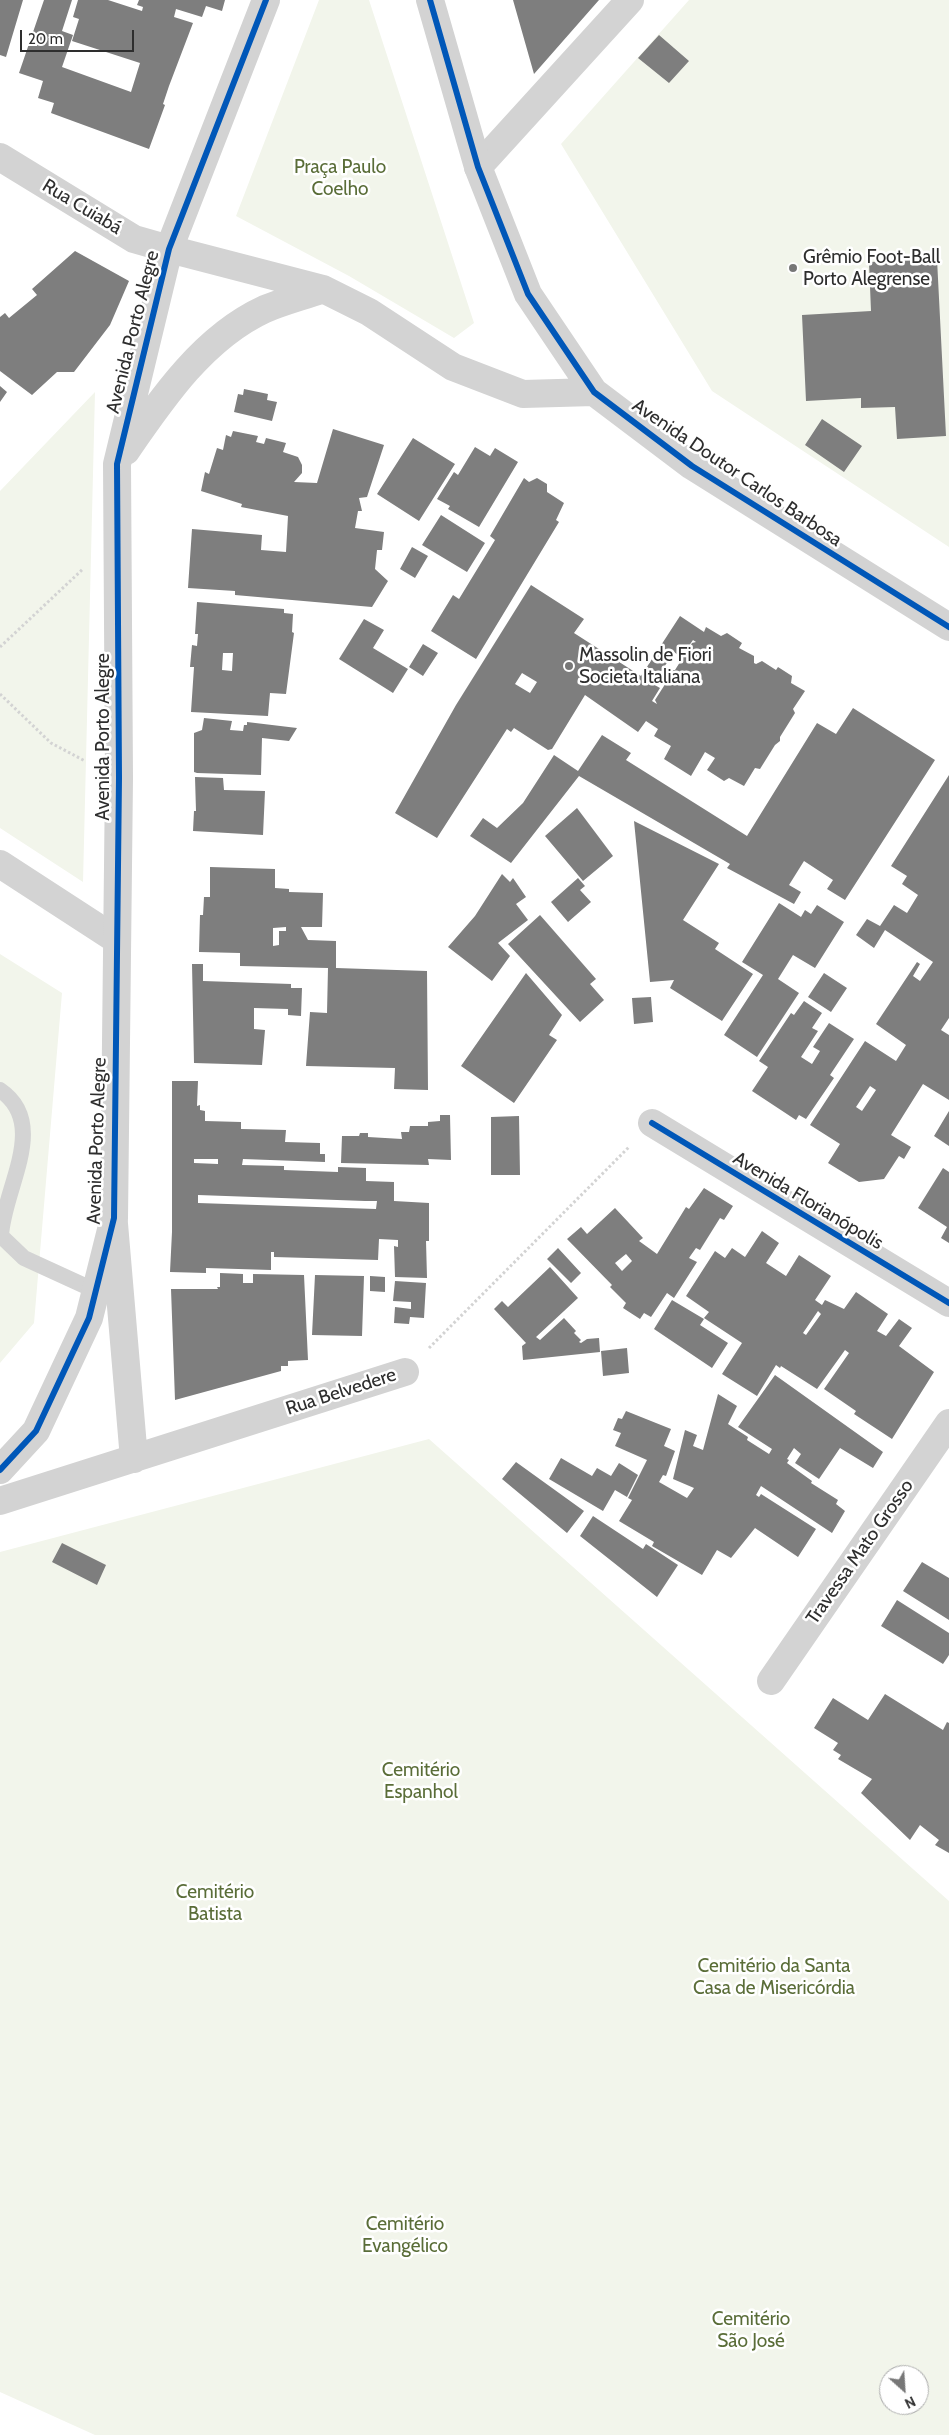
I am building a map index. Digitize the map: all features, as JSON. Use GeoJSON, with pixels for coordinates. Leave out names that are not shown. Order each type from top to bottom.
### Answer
{"type":"FeatureCollection","features":[{"type":"Feature","properties":{"kind":"street","name":"Avenida Porto Alegre"},"geometry":{"type":"LineString","coordinates":[[134,1459],[114,1218],[119,778],[117,464],[169,248],[266,0]]}},
{"type":"Feature","properties":{"kind":"street","name":"Avenida Doutor Carlos Barbosa"},"geometry":{"type":"LineString","coordinates":[[430,0],[478,167],[528,294],[594,392],[692,466],[949,628]]}},
{"type":"Feature","properties":{"kind":"street"},"geometry":{"type":"LineString","coordinates":[[478,167],[630,0]]}},
{"type":"Feature","properties":{"kind":"street","name":"Rua Cuiabá"},"geometry":{"type":"LineString","coordinates":[[0,157],[134,238],[169,248]]}},
{"type":"Feature","properties":{"kind":"street"},"geometry":{"type":"LineString","coordinates":[[169,248],[323,289],[369,312],[452,367],[522,394],[594,392]]}},
{"type":"Feature","properties":{"kind":"street","name":"Avenida Porto Alegre"},"geometry":{"type":"LineString","coordinates":[[117,464],[176,382],[194,362],[231,330],[264,309],[323,289]]}},
{"type":"Feature","properties":{"kind":"street"},"geometry":{"type":"LineString","coordinates":[[0,864],[117,940]]}},
{"type":"Feature","properties":{"kind":"street","name":"Avenida Florianópolis"},"geometry":{"type":"LineString","coordinates":[[652,1123],[949,1304]]}},
{"type":"Feature","properties":{"kind":"street","name":"Avenida Porto Alegre"},"geometry":{"type":"LineString","coordinates":[[0,1470],[36,1431],[89,1318],[114,1218]]}},
{"type":"Feature","properties":{"kind":"street","name":"Rua Belvedere"},"geometry":{"type":"LineString","coordinates":[[0,1500],[405,1372]]}},
{"type":"Feature","properties":{"kind":"street","name":"Travessa Mato Grosso"},"geometry":{"type":"LineString","coordinates":[[771,1681],[949,1423]]}},
{"type":"Feature","properties":{"kind":"lane"},"geometry":{"type":"LineString","coordinates":[[0,1090],[7,1095],[22,1116],[25,1138],[2,1221],[1,1236],[24,1258],[96,1291]]}},
{"type":"Feature","properties":{"kind":"path"},"geometry":{"type":"LineString","coordinates":[[0,647],[116,537]]}},
{"type":"Feature","properties":{"kind":"path"},"geometry":{"type":"LineString","coordinates":[[0,694],[50,743],[119,778]]}},
{"type":"Feature","properties":{"kind":"green space","name":"Praça Paulo Coelho"},"geometry":{"type":"Polygon","coordinates":[[[319,0],[369,0],[474,323],[454,338],[349,276],[236,216],[319,0]]]}},
{"type":"Feature","properties":{"kind":"green space","name":"Grêmio Foot-Ball Porto Alegrense"},"geometry":{"type":"Polygon","coordinates":[[[689,0],[949,0],[949,547],[712,391],[561,144],[689,0]]]}},
{"type":"Feature","properties":{"kind":"green space"},"geometry":{"type":"Polygon","coordinates":[[[95,392],[83,882],[0,828],[0,491],[95,392]]]}},
{"type":"Feature","properties":{"kind":"green space"},"geometry":{"type":"Polygon","coordinates":[[[0,954],[62,993],[34,1323],[0,1363],[0,954]]]}},
{"type":"Feature","properties":{"kind":"green space"},"geometry":{"type":"Polygon","coordinates":[[[429,1439],[949,1901],[949,2435],[95,2435],[0,2392],[0,1552],[429,1439]]]}},
{"type":"Feature","properties":{"kind":"building"},"geometry":{"type":"Polygon","coordinates":[[[0,0],[23,0],[6,57],[0,55],[0,0]]]}},
{"type":"Feature","properties":{"kind":"building"},"geometry":{"type":"Polygon","coordinates":[[[44,0],[72,0],[62,31],[73,35],[62,67],[131,92],[140,63],[72,41],[79,19],[73,17],[78,0],[108,0],[142,11],[143,7],[137,5],[139,0],[225,0],[222,11],[206,6],[202,17],[176,9],[174,17],[193,23],[169,86],[163,104],[165,105],[149,149],[51,113],[54,103],[38,98],[43,81],[19,73],[44,0]]]}},
{"type":"Feature","properties":{"kind":"building"},"geometry":{"type":"Polygon","coordinates":[[[513,0],[599,0],[534,74],[513,0]]]}},
{"type":"Feature","properties":{"kind":"building"},"geometry":{"type":"Polygon","coordinates":[[[659,35],[689,61],[669,83],[638,58],[659,35]]]}},
{"type":"Feature","properties":{"kind":"building"},"geometry":{"type":"Polygon","coordinates":[[[75,251],[129,281],[110,325],[74,372],[57,372],[32,395],[0,371],[0,317],[5,313],[9,318],[37,295],[32,289],[75,251]]]}},
{"type":"Feature","properties":{"kind":"building"},"geometry":{"type":"Polygon","coordinates":[[[937,259],[946,436],[897,439],[895,407],[861,408],[861,398],[806,401],[802,315],[871,311],[869,262],[937,259]]]}},
{"type":"Feature","properties":{"kind":"building"},"geometry":{"type":"Polygon","coordinates":[[[0,386],[7,392],[0,402],[0,386]]]}},
{"type":"Feature","properties":{"kind":"building"},"geometry":{"type":"Polygon","coordinates":[[[244,389],[268,394],[267,400],[277,402],[272,421],[234,412],[238,394],[243,395],[244,389]]]}},
{"type":"Feature","properties":{"kind":"building"},"geometry":{"type":"Polygon","coordinates":[[[822,419],[862,446],[844,472],[805,445],[822,419]]]}},
{"type":"Feature","properties":{"kind":"building"},"geometry":{"type":"Polygon","coordinates":[[[333,429],[384,445],[367,497],[359,498],[362,511],[358,511],[355,528],[384,532],[382,550],[377,550],[375,569],[388,581],[372,607],[235,595],[235,591],[188,588],[192,529],[262,535],[261,550],[286,552],[288,516],[241,507],[242,504],[201,491],[205,472],[209,474],[217,448],[223,450],[226,435],[231,437],[233,431],[258,436],[256,442],[264,444],[266,438],[286,443],[283,452],[298,457],[302,465],[302,473],[294,482],[317,483],[333,429]]]}},
{"type":"Feature","properties":{"kind":"building"},"geometry":{"type":"Polygon","coordinates":[[[413,438],[455,464],[419,521],[377,494],[413,438]]]}},
{"type":"Feature","properties":{"kind":"building"},"geometry":{"type":"Polygon","coordinates":[[[475,447],[490,456],[495,448],[518,462],[479,527],[448,509],[450,506],[437,499],[454,472],[458,475],[475,447]]]}},
{"type":"Feature","properties":{"kind":"building"},"geometry":{"type":"Polygon","coordinates":[[[524,478],[529,482],[537,478],[547,484],[547,492],[564,503],[556,520],[559,522],[476,659],[431,631],[453,595],[459,599],[495,540],[490,536],[524,478]]]}},
{"type":"Feature","properties":{"kind":"building"},"geometry":{"type":"Polygon","coordinates":[[[441,515],[485,543],[467,572],[422,545],[441,515]]]}},
{"type":"Feature","properties":{"kind":"building"},"geometry":{"type":"Polygon","coordinates":[[[412,547],[428,556],[415,578],[400,569],[412,547]]]}},
{"type":"Feature","properties":{"kind":"building"},"geometry":{"type":"Polygon","coordinates":[[[531,585],[584,619],[574,633],[641,676],[680,616],[704,632],[706,627],[721,636],[727,633],[742,643],[739,648],[754,656],[754,663],[762,661],[776,670],[778,667],[792,676],[791,683],[805,691],[793,709],[795,713],[780,737],[780,741],[775,745],[760,769],[755,768],[744,786],[729,778],[724,781],[707,770],[715,758],[705,752],[691,776],[664,759],[671,746],[654,736],[658,729],[646,721],[638,732],[585,695],[552,749],[548,750],[514,728],[511,732],[507,729],[437,838],[395,813],[456,705],[531,585]],[[693,640],[684,653],[681,651],[678,655],[674,652],[653,684],[660,688],[652,701],[657,704],[655,700],[671,675],[670,671],[675,670],[692,643],[696,642],[693,640]],[[522,673],[515,684],[530,693],[537,682],[522,673]]]}},
{"type":"Feature","properties":{"kind":"building"},"geometry":{"type":"Polygon","coordinates":[[[197,602],[284,609],[284,613],[293,614],[292,632],[294,633],[286,694],[270,693],[268,716],[191,712],[194,667],[190,667],[192,645],[197,646],[198,634],[195,634],[197,602]],[[223,653],[222,670],[232,671],[233,653],[223,653]]]}},
{"type":"Feature","properties":{"kind":"building"},"geometry":{"type":"Polygon","coordinates":[[[364,619],[384,630],[373,648],[408,669],[393,693],[339,659],[364,619]]]}},
{"type":"Feature","properties":{"kind":"building"},"geometry":{"type":"Polygon","coordinates":[[[423,644],[438,653],[423,676],[409,667],[423,644]]]}},
{"type":"Feature","properties":{"kind":"building"},"geometry":{"type":"Polygon","coordinates":[[[853,708],[935,760],[845,900],[827,889],[833,880],[804,861],[789,885],[801,892],[794,904],[727,868],[730,864],[579,776],[511,863],[470,836],[483,818],[497,828],[523,803],[554,755],[578,771],[602,735],[631,753],[626,760],[747,836],[817,723],[836,734],[853,708]]]}},
{"type":"Feature","properties":{"kind":"building"},"geometry":{"type":"Polygon","coordinates":[[[204,718],[232,721],[230,730],[243,731],[244,725],[247,725],[247,722],[297,728],[289,741],[262,738],[261,775],[197,773],[194,772],[194,733],[202,730],[204,718]]]}},
{"type":"Feature","properties":{"kind":"building"},"geometry":{"type":"Polygon","coordinates":[[[949,775],[949,1018],[941,1030],[949,1035],[949,1100],[923,1084],[891,1135],[911,1147],[904,1159],[899,1156],[884,1179],[859,1182],[828,1163],[840,1144],[810,1125],[865,1041],[896,1061],[906,1045],[876,1024],[917,962],[920,964],[913,976],[920,981],[933,962],[885,930],[874,948],[856,935],[867,919],[880,926],[894,905],[907,913],[918,895],[902,884],[907,876],[891,866],[949,775]],[[870,1086],[856,1107],[862,1111],[876,1090],[870,1086]]]}},
{"type":"Feature","properties":{"kind":"building"},"geometry":{"type":"Polygon","coordinates":[[[195,777],[223,778],[224,790],[265,791],[263,835],[193,831],[194,811],[196,811],[195,777]]]}},
{"type":"Feature","properties":{"kind":"building"},"geometry":{"type":"Polygon","coordinates":[[[577,808],[613,856],[583,881],[545,836],[577,808]]]}},
{"type":"Feature","properties":{"kind":"building"},"geometry":{"type":"Polygon","coordinates":[[[634,821],[719,864],[683,920],[719,943],[715,949],[753,974],[722,1021],[670,988],[674,980],[650,982],[634,821]]]}},
{"type":"Feature","properties":{"kind":"building"},"geometry":{"type":"Polygon","coordinates":[[[210,867],[275,869],[275,888],[289,889],[289,892],[323,893],[322,927],[301,927],[308,940],[336,941],[336,968],[427,971],[428,1090],[394,1089],[395,1068],[306,1066],[310,1012],[327,1013],[328,968],[240,966],[240,953],[199,952],[200,915],[203,915],[204,897],[210,897],[210,867]],[[286,927],[273,928],[273,946],[279,945],[279,931],[286,931],[286,927]]]}},
{"type":"Feature","properties":{"kind":"building"},"geometry":{"type":"Polygon","coordinates":[[[502,874],[510,882],[513,878],[526,897],[516,904],[528,920],[498,943],[510,956],[492,981],[448,947],[475,916],[502,874]]]}},
{"type":"Feature","properties":{"kind":"building"},"geometry":{"type":"Polygon","coordinates":[[[578,878],[585,886],[580,890],[591,902],[568,922],[551,902],[578,878]]]}},
{"type":"Feature","properties":{"kind":"building"},"geometry":{"type":"Polygon","coordinates":[[[779,903],[801,917],[805,910],[811,914],[817,905],[844,922],[815,968],[793,955],[778,979],[799,993],[757,1057],[724,1035],[763,975],[742,962],[779,903]]]}},
{"type":"Feature","properties":{"kind":"building"},"geometry":{"type":"Polygon","coordinates":[[[540,915],[596,979],[590,984],[604,1000],[580,1022],[508,944],[540,915]]]}},
{"type":"Feature","properties":{"kind":"building"},"geometry":{"type":"Polygon","coordinates":[[[192,964],[203,964],[203,981],[291,984],[291,988],[302,988],[301,1016],[288,1015],[288,1009],[254,1008],[254,1029],[265,1030],[262,1065],[194,1063],[192,964]]]}},
{"type":"Feature","properties":{"kind":"building"},"geometry":{"type":"Polygon","coordinates":[[[526,973],[562,1015],[549,1035],[557,1040],[514,1103],[461,1066],[526,973]]]}},
{"type":"Feature","properties":{"kind":"building"},"geometry":{"type":"Polygon","coordinates":[[[824,973],[847,988],[831,1012],[808,997],[824,973]]]}},
{"type":"Feature","properties":{"kind":"building"},"geometry":{"type":"Polygon","coordinates":[[[651,997],[653,1022],[634,1024],[632,998],[651,997]]]}},
{"type":"Feature","properties":{"kind":"building"},"geometry":{"type":"Polygon","coordinates":[[[804,1001],[822,1013],[812,1028],[818,1031],[801,1057],[812,1064],[820,1051],[813,1047],[829,1023],[854,1039],[830,1075],[834,1078],[806,1119],[799,1115],[796,1120],[752,1091],[768,1067],[759,1061],[791,1013],[794,1015],[804,1001]]]}},
{"type":"Feature","properties":{"kind":"building"},"geometry":{"type":"Polygon","coordinates":[[[172,1081],[198,1081],[197,1106],[200,1105],[200,1110],[205,1111],[205,1121],[241,1122],[241,1129],[286,1130],[285,1142],[320,1143],[320,1154],[325,1154],[325,1162],[243,1159],[242,1165],[284,1166],[284,1170],[338,1172],[338,1167],[366,1168],[366,1181],[394,1182],[394,1201],[429,1203],[429,1241],[426,1241],[427,1278],[395,1277],[394,1246],[398,1247],[398,1240],[379,1239],[378,1260],[274,1257],[274,1252],[271,1252],[271,1270],[206,1268],[206,1273],[170,1272],[172,1232],[172,1081]],[[194,1159],[194,1163],[218,1164],[218,1159],[194,1159]],[[198,1195],[198,1203],[376,1209],[377,1201],[365,1201],[198,1195]]]}},
{"type":"Feature","properties":{"kind":"building"},"geometry":{"type":"Polygon","coordinates":[[[949,1111],[949,1146],[934,1136],[949,1111]]]}},
{"type":"Feature","properties":{"kind":"building"},"geometry":{"type":"Polygon","coordinates":[[[440,1115],[450,1115],[451,1160],[428,1159],[429,1165],[341,1163],[342,1136],[359,1136],[360,1133],[368,1133],[368,1137],[402,1139],[401,1132],[409,1132],[410,1126],[428,1126],[428,1122],[440,1121],[440,1115]]]}},
{"type":"Feature","properties":{"kind":"building"},"geometry":{"type":"Polygon","coordinates":[[[519,1116],[520,1175],[491,1175],[491,1117],[519,1116]]]}},
{"type":"Feature","properties":{"kind":"building"},"geometry":{"type":"Polygon","coordinates":[[[943,1168],[949,1172],[949,1243],[941,1238],[947,1227],[918,1208],[943,1168]]]}},
{"type":"Feature","properties":{"kind":"building"},"geometry":{"type":"Polygon","coordinates":[[[704,1188],[733,1206],[724,1220],[720,1218],[700,1250],[696,1248],[689,1258],[697,1262],[674,1298],[667,1293],[651,1317],[644,1313],[640,1319],[623,1308],[626,1303],[610,1287],[612,1285],[567,1239],[581,1227],[587,1234],[615,1208],[643,1238],[639,1241],[657,1254],[686,1207],[689,1209],[704,1188]],[[626,1254],[615,1263],[622,1271],[632,1261],[626,1254]]]}},
{"type":"Feature","properties":{"kind":"building"},"geometry":{"type":"Polygon","coordinates":[[[762,1231],[779,1243],[766,1263],[786,1276],[799,1255],[831,1276],[815,1300],[822,1305],[825,1300],[844,1309],[856,1292],[888,1314],[877,1331],[886,1336],[899,1319],[912,1328],[899,1346],[934,1372],[892,1439],[854,1414],[856,1411],[824,1389],[849,1353],[845,1350],[817,1389],[781,1366],[780,1368],[776,1365],[757,1396],[722,1374],[742,1343],[704,1318],[709,1312],[686,1296],[715,1251],[725,1258],[732,1248],[745,1257],[762,1231]],[[818,1311],[803,1333],[806,1335],[821,1314],[818,1311]]]}},
{"type":"Feature","properties":{"kind":"building"},"geometry":{"type":"Polygon","coordinates":[[[558,1248],[581,1273],[571,1283],[547,1259],[558,1248]]]}},
{"type":"Feature","properties":{"kind":"building"},"geometry":{"type":"Polygon","coordinates":[[[550,1267],[578,1298],[536,1337],[540,1340],[564,1318],[576,1331],[574,1333],[581,1340],[579,1342],[599,1338],[600,1352],[523,1360],[522,1346],[526,1343],[494,1309],[502,1301],[508,1307],[550,1267]]]}},
{"type":"Feature","properties":{"kind":"building"},"geometry":{"type":"Polygon","coordinates":[[[220,1273],[243,1274],[243,1283],[253,1283],[253,1274],[304,1275],[308,1360],[288,1361],[288,1366],[281,1366],[281,1371],[175,1400],[171,1289],[218,1289],[217,1287],[220,1287],[220,1273]]]}},
{"type":"Feature","properties":{"kind":"building"},"geometry":{"type":"Polygon","coordinates":[[[315,1275],[364,1276],[362,1336],[312,1335],[315,1275]]]}},
{"type":"Feature","properties":{"kind":"building"},"geometry":{"type":"Polygon","coordinates":[[[370,1276],[385,1277],[385,1292],[370,1291],[370,1276]]]}},
{"type":"Feature","properties":{"kind":"building"},"geometry":{"type":"Polygon","coordinates":[[[395,1281],[426,1283],[424,1318],[410,1317],[409,1324],[394,1323],[395,1307],[411,1309],[411,1302],[393,1301],[395,1281]]]}},
{"type":"Feature","properties":{"kind":"building"},"geometry":{"type":"Polygon","coordinates":[[[672,1300],[704,1319],[700,1325],[728,1343],[712,1368],[654,1329],[672,1300]]]}},
{"type":"Feature","properties":{"kind":"building"},"geometry":{"type":"Polygon","coordinates":[[[627,1348],[629,1373],[603,1376],[601,1351],[627,1348]]]}},
{"type":"Feature","properties":{"kind":"building"},"geometry":{"type":"Polygon","coordinates":[[[775,1375],[883,1452],[873,1468],[840,1448],[819,1479],[795,1463],[801,1454],[794,1448],[787,1459],[789,1460],[787,1463],[812,1481],[811,1483],[838,1500],[836,1504],[845,1511],[832,1533],[761,1486],[756,1495],[759,1497],[761,1494],[816,1529],[798,1557],[755,1528],[731,1558],[717,1550],[702,1575],[652,1546],[654,1542],[619,1521],[632,1500],[628,1498],[647,1460],[615,1446],[621,1433],[613,1430],[618,1418],[622,1419],[626,1411],[671,1429],[664,1446],[675,1451],[666,1476],[663,1475],[659,1482],[687,1498],[694,1488],[673,1479],[685,1430],[697,1435],[693,1446],[703,1450],[718,1394],[737,1406],[728,1424],[748,1437],[747,1440],[769,1454],[772,1449],[738,1427],[775,1375]]]}},
{"type":"Feature","properties":{"kind":"building"},"geometry":{"type":"Polygon","coordinates":[[[561,1458],[592,1476],[597,1468],[611,1476],[619,1463],[638,1475],[627,1497],[615,1490],[603,1511],[549,1479],[561,1458]]]}},
{"type":"Feature","properties":{"kind":"building"},"geometry":{"type":"Polygon","coordinates":[[[516,1462],[584,1511],[567,1533],[502,1479],[516,1462]]]}},
{"type":"Feature","properties":{"kind":"building"},"geometry":{"type":"Polygon","coordinates":[[[593,1516],[643,1549],[646,1544],[678,1565],[657,1597],[580,1536],[593,1516]]]}},
{"type":"Feature","properties":{"kind":"building"},"geometry":{"type":"Polygon","coordinates":[[[62,1543],[106,1565],[97,1585],[52,1562],[62,1543]]]}},
{"type":"Feature","properties":{"kind":"building"},"geometry":{"type":"Polygon","coordinates":[[[922,1562],[949,1578],[949,1620],[903,1591],[922,1562]]]}},
{"type":"Feature","properties":{"kind":"building"},"geometry":{"type":"Polygon","coordinates":[[[897,1600],[949,1633],[949,1655],[943,1664],[881,1626],[897,1600]]]}},
{"type":"Feature","properties":{"kind":"building"},"geometry":{"type":"Polygon","coordinates":[[[885,1694],[943,1730],[947,1722],[949,1723],[949,1853],[935,1845],[939,1840],[920,1825],[910,1840],[861,1793],[872,1779],[838,1759],[841,1755],[833,1750],[838,1743],[814,1728],[833,1698],[868,1720],[885,1694]]]}},
{"type":"Feature","properties":{"kind":"cycle path"},"geometry":{"type":"LineString","coordinates":[[0,1470],[36,1431],[89,1318],[114,1218],[119,778],[117,464],[169,249],[266,0]]}},
{"type":"Feature","properties":{"kind":"cycle path"},"geometry":{"type":"LineString","coordinates":[[430,0],[478,167],[528,294],[594,392],[692,466],[949,627]]}},
{"type":"Feature","properties":{"kind":"cycle path"},"geometry":{"type":"LineString","coordinates":[[652,1123],[949,1303]]}},
{"type":"Feature","properties":{"kind":"place","name":"Grêmio Foot-Ball Porto Alegrense"},"geometry":{"type":"Point","coordinates":[793,268]}},
{"type":"Feature","properties":{"kind":"place","name":"Massolin de Fiori Societa Italiana"},"geometry":{"type":"Point","coordinates":[569,666]}},
{"type":"Feature","properties":{"kind":"park label","name":"Cemitério Espanhol"},"geometry":{"type":"Point","coordinates":[421,1781]}},
{"type":"Feature","properties":{"kind":"park label","name":"Cemitério Batista"},"geometry":{"type":"Point","coordinates":[215,1903]}},
{"type":"Feature","properties":{"kind":"park label","name":"Cemitério da Santa Casa de Misericórdia"},"geometry":{"type":"Point","coordinates":[774,1977]}},
{"type":"Feature","properties":{"kind":"park label","name":"Cemitério Evangélico"},"geometry":{"type":"Point","coordinates":[405,2235]}},
{"type":"Feature","properties":{"kind":"park label","name":"Cemitério São José"},"geometry":{"type":"Point","coordinates":[751,2330]}}]}
